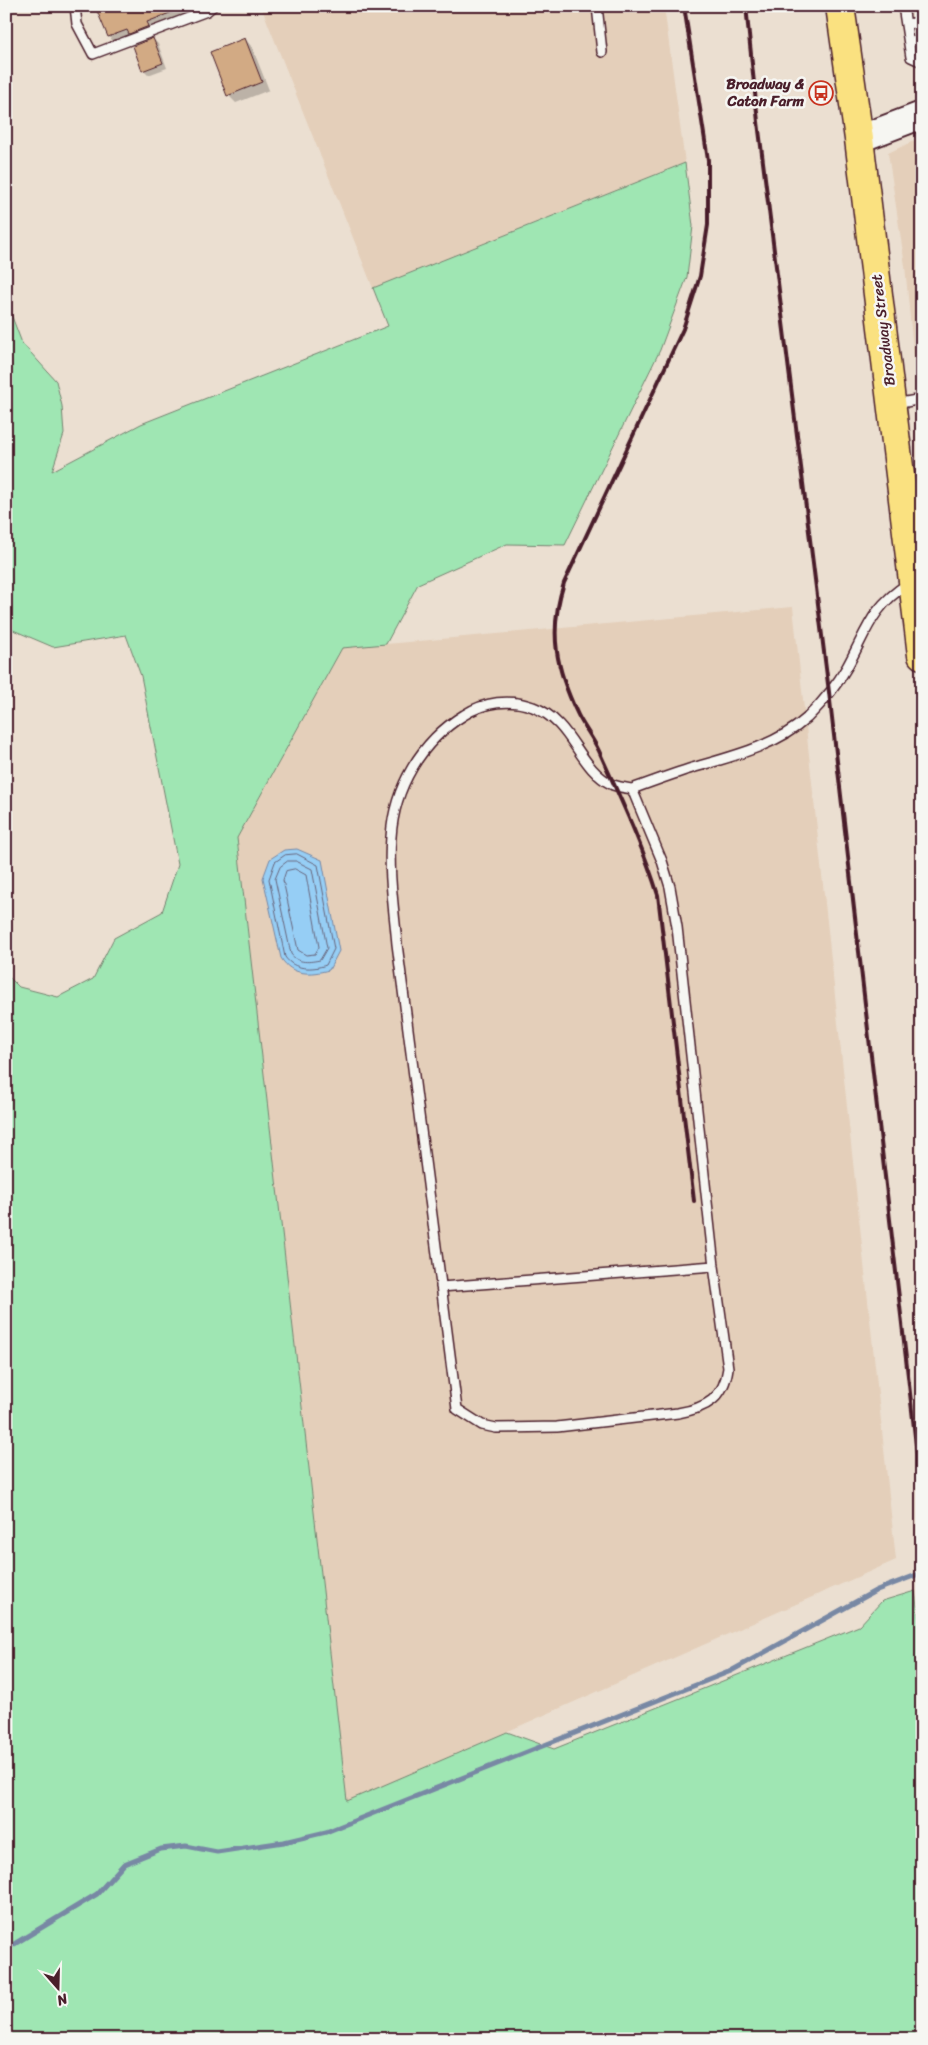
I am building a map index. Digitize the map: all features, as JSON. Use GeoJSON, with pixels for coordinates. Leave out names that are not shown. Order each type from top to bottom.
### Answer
{"type":"FeatureCollection","features":[{"type":"Feature","properties":{"kind":"main road","name":"Broadway Street"},"geometry":{"type":"LineString","coordinates":[[840,6],[859,139],[922,655]]}},
{"type":"Feature","properties":{"kind":"street"},"geometry":{"type":"LineString","coordinates":[[859,139],[922,114]]}},
{"type":"Feature","properties":{"kind":"lane"},"geometry":{"type":"LineString","coordinates":[[75,6],[77,24],[93,54],[207,11],[213,6]]}},
{"type":"Feature","properties":{"kind":"lane"},"geometry":{"type":"LineString","coordinates":[[597,6],[602,52]]}},
{"type":"Feature","properties":{"kind":"lane"},"geometry":{"type":"LineString","coordinates":[[903,6],[912,56],[922,62]]}},
{"type":"Feature","properties":{"kind":"lane"},"geometry":{"type":"LineString","coordinates":[[906,24],[922,22]]}},
{"type":"Feature","properties":{"kind":"lane"},"geometry":{"type":"LineString","coordinates":[[909,42],[922,41]]}},
{"type":"Feature","properties":{"kind":"lane"},"geometry":{"type":"LineString","coordinates":[[892,405],[922,399]]}},
{"type":"Feature","properties":{"kind":"lane"},"geometry":{"type":"LineString","coordinates":[[632,789],[662,861],[670,887],[677,927],[714,1266],[728,1368],[726,1382],[721,1392],[703,1406],[693,1410],[557,1427],[496,1428],[482,1426],[457,1409],[399,963],[391,877],[391,837],[395,809],[404,782],[418,757],[456,719],[478,706],[493,703],[507,702],[532,706],[548,715],[560,724],[596,774],[614,785],[632,789],[749,750],[769,742],[796,726],[817,707],[846,669],[874,614],[887,600],[913,580]]}},
{"type":"Feature","properties":{"kind":"lane"},"geometry":{"type":"LineString","coordinates":[[441,1287],[714,1266]]}},
{"type":"Feature","properties":{"kind":"shaded area"},"geometry":{"type":"Polygon","coordinates":[[[261,6],[664,6],[685,163],[373,288],[261,6]]]}},
{"type":"Feature","properties":{"kind":"shaded area"},"geometry":{"type":"Polygon","coordinates":[[[922,137],[922,441],[905,266],[888,153],[922,137]]]}},
{"type":"Feature","properties":{"kind":"shaded area"},"geometry":{"type":"Polygon","coordinates":[[[793,607],[896,1560],[347,1802],[237,838],[342,648],[793,607]]]}},
{"type":"Feature","properties":{"kind":"green space"},"geometry":{"type":"Polygon","coordinates":[[[685,163],[693,226],[687,277],[660,350],[565,545],[507,544],[418,584],[386,644],[342,648],[237,838],[347,1801],[507,1732],[554,1749],[859,1626],[882,1601],[915,1591],[922,1646],[922,2039],[6,2039],[6,974],[19,987],[58,997],[93,979],[114,938],[162,912],[178,864],[141,676],[126,635],[53,647],[6,627],[6,301],[22,343],[56,381],[62,406],[64,434],[52,471],[141,424],[388,326],[373,288],[685,163]]]}},
{"type":"Feature","properties":{"kind":"water"},"geometry":{"type":"Polygon","coordinates":[[[297,849],[322,860],[339,951],[329,970],[322,972],[302,973],[296,971],[285,964],[281,958],[263,878],[270,859],[284,850],[297,849]]]}},
{"type":"Feature","properties":{"kind":"building"},"geometry":{"type":"Polygon","coordinates":[[[95,6],[185,7],[147,22],[149,26],[129,34],[127,30],[108,37],[95,6]]]}},
{"type":"Feature","properties":{"kind":"building"},"geometry":{"type":"Polygon","coordinates":[[[153,38],[163,63],[142,71],[133,46],[153,38]]]}},
{"type":"Feature","properties":{"kind":"building"},"geometry":{"type":"Polygon","coordinates":[[[245,38],[262,82],[227,96],[210,52],[245,38]]]}},
{"type":"Feature","properties":{"kind":"waterway"},"geometry":{"type":"LineString","coordinates":[[6,1949],[97,1894],[124,1864],[161,1849],[186,1846],[217,1852],[284,1842],[326,1832],[731,1671],[877,1590],[919,1574]]}},
{"type":"Feature","properties":{"kind":"railway"},"geometry":{"type":"LineString","coordinates":[[684,6],[708,160],[708,225],[700,276],[683,329],[564,583],[556,618],[556,634],[560,666],[570,698],[599,751],[623,804],[658,895],[694,1201]]}},
{"type":"Feature","properties":{"kind":"railway"},"geometry":{"type":"LineString","coordinates":[[746,6],[758,122],[829,692],[922,1497]]}},
{"type":"Feature","properties":{"kind":"place","name":"Broadway & Caton Farm"},"geometry":{"type":"Point","coordinates":[821,93]}}]}
